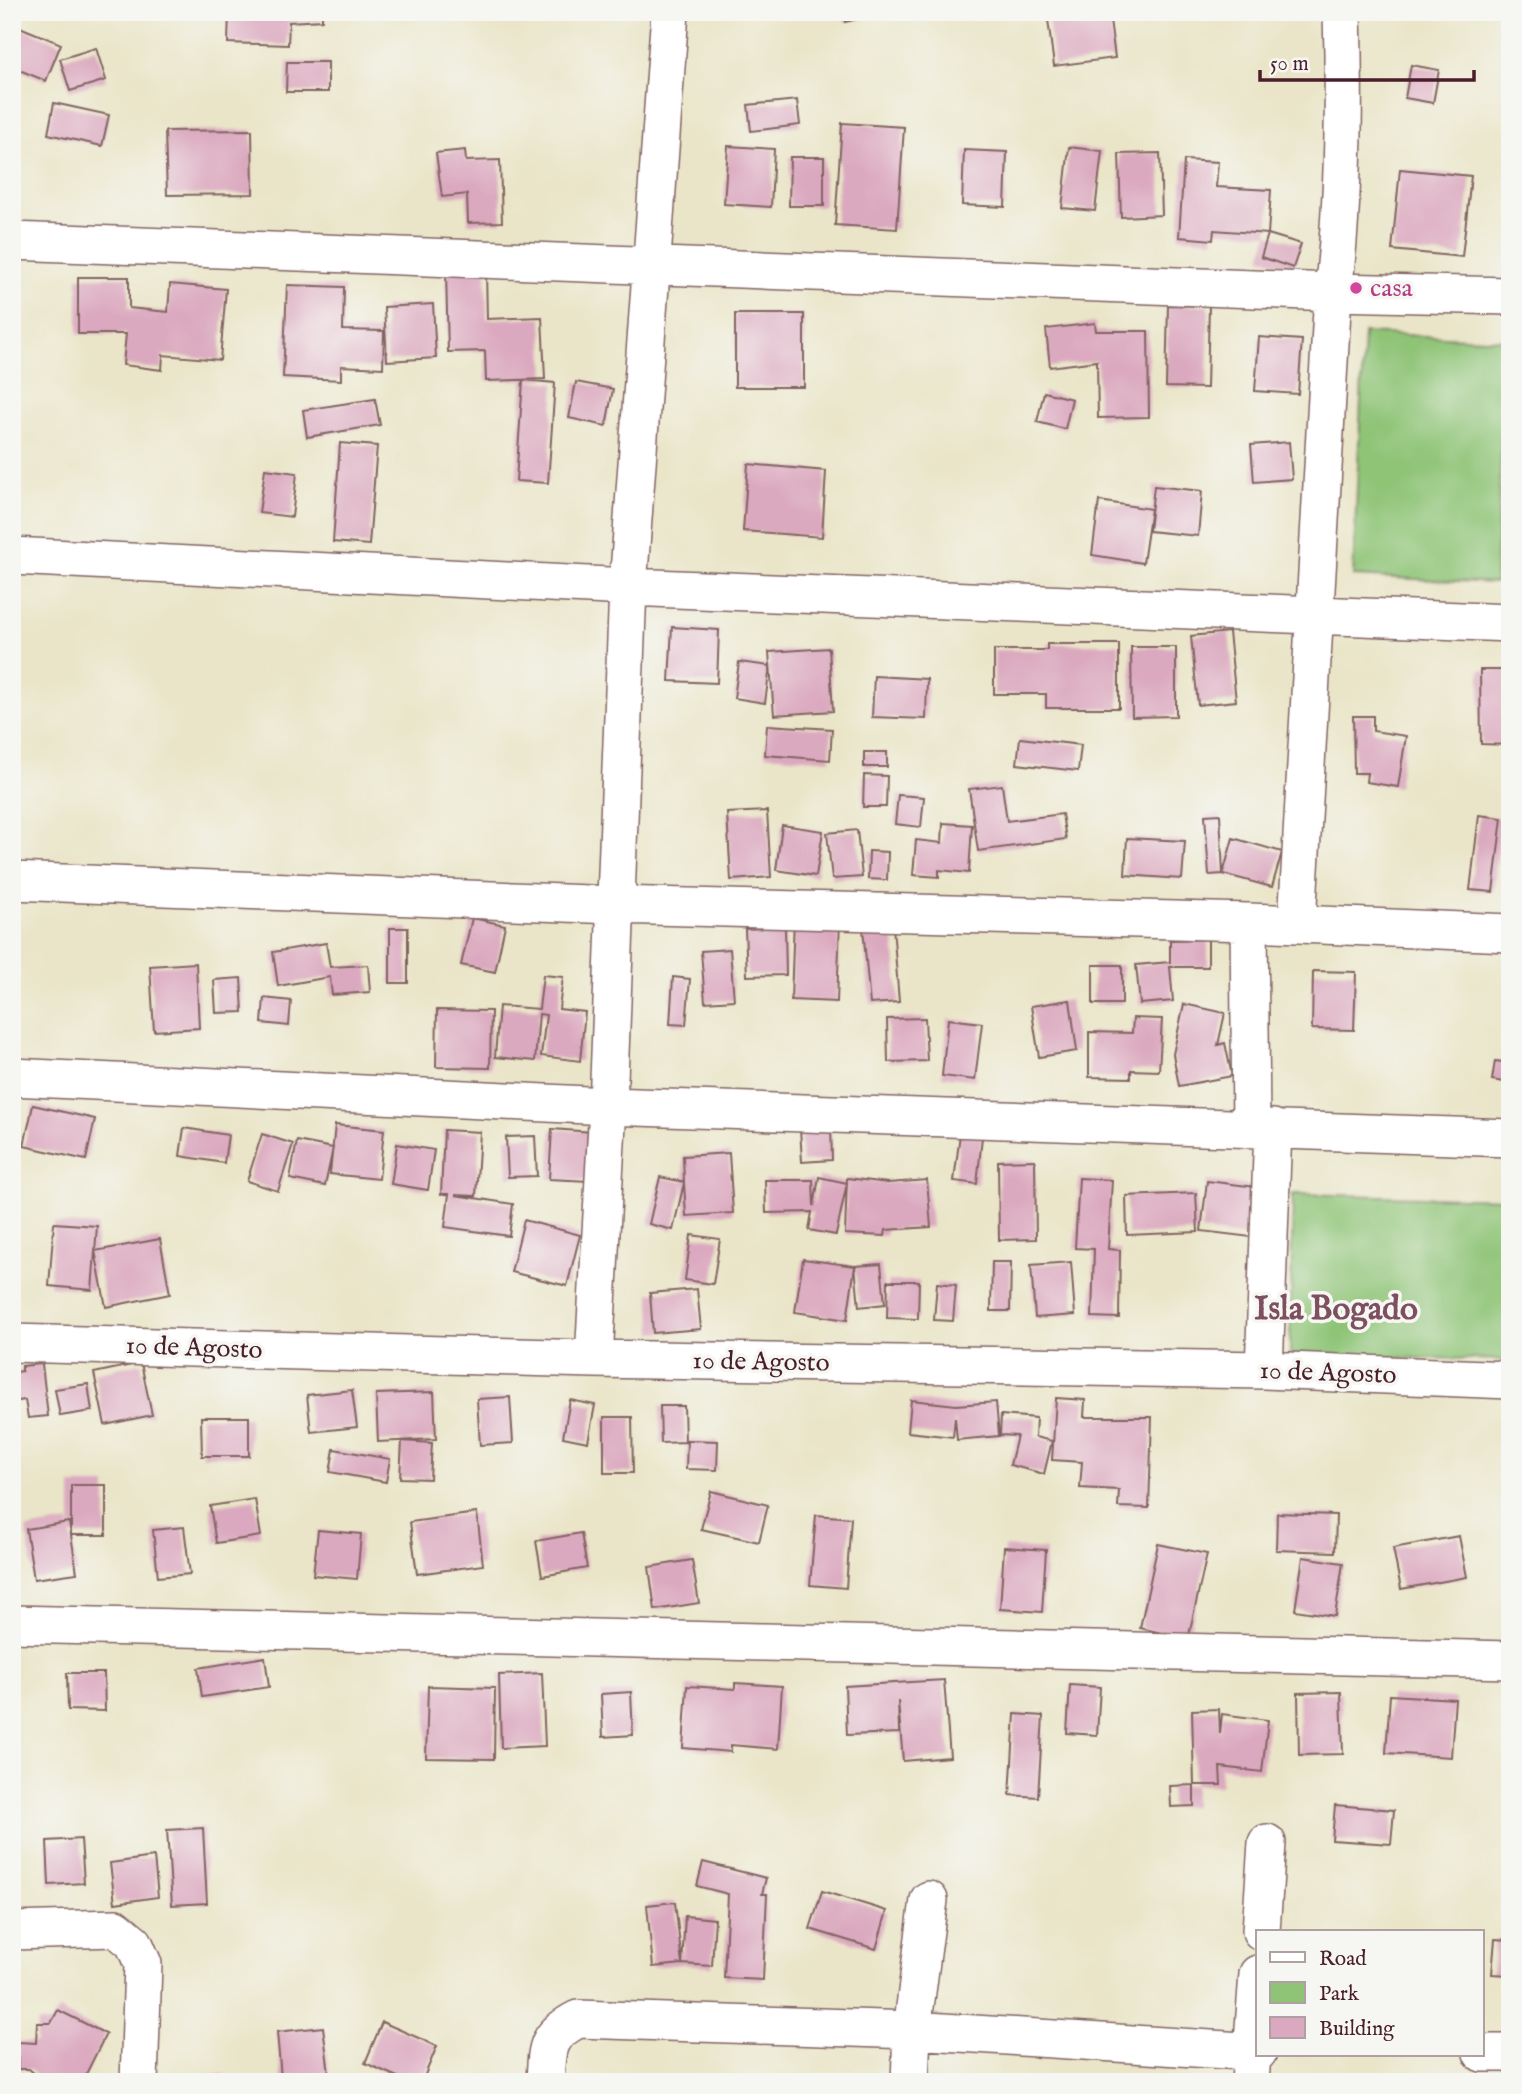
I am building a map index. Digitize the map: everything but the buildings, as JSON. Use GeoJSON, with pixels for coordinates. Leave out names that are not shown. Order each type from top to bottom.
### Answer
{"type":"FeatureCollection","features":[{"type":"Feature","properties":{"kind":"street"},"geometry":{"type":"LineString","coordinates":[[594,1359],[608,1106],[628,587],[670,12]]}},
{"type":"Feature","properties":{"kind":"street"},"geometry":{"type":"LineString","coordinates":[[1297,923],[1333,292],[1344,175],[1342,12]]}},
{"type":"Feature","properties":{"kind":"street"},"geometry":{"type":"LineString","coordinates":[[12,241],[652,267],[1510,296]]}},
{"type":"Feature","properties":{"kind":"street"},"geometry":{"type":"LineString","coordinates":[[12,556],[628,587],[1510,623]]}},
{"type":"Feature","properties":{"kind":"street"},"geometry":{"type":"LineString","coordinates":[[12,881],[615,905],[1297,923],[1510,933]]}},
{"type":"Feature","properties":{"kind":"street"},"geometry":{"type":"LineString","coordinates":[[1249,922],[1262,1128],[1264,1370]]}},
{"type":"Feature","properties":{"kind":"street"},"geometry":{"type":"LineString","coordinates":[[12,1077],[608,1106],[1510,1138]]}},
{"type":"Feature","properties":{"kind":"street","name":"10 de Agosto"},"geometry":{"type":"LineString","coordinates":[[12,1343],[594,1359],[1264,1370],[1510,1380]]}},
{"type":"Feature","properties":{"kind":"street"},"geometry":{"type":"LineString","coordinates":[[12,1625],[1510,1660]]}},
{"type":"Feature","properties":{"kind":"street"},"geometry":{"type":"LineString","coordinates":[[1261,1930],[1267,1843]]}},
{"type":"Feature","properties":{"kind":"street"},"geometry":{"type":"LineString","coordinates":[[910,2082],[912,2030],[929,1900]]}},
{"type":"Feature","properties":{"kind":"street"},"geometry":{"type":"LineString","coordinates":[[12,1931],[116,1928],[134,1943],[143,1964],[139,2082]]}},
{"type":"Feature","properties":{"kind":"street"},"geometry":{"type":"LineString","coordinates":[[545,2082],[546,2052],[557,2030],[578,2019],[912,2030],[1254,2062],[1256,2018]]}},
{"type":"Feature","properties":{"kind":"street"},"geometry":{"type":"LineString","coordinates":[[1484,2053],[1510,2053]]}},
{"type":"Feature","properties":{"kind":"green space"},"geometry":{"type":"Polygon","coordinates":[[[1364,333],[1506,340],[1495,583],[1353,576],[1364,333]]]}},
{"type":"Feature","properties":{"kind":"green space"},"geometry":{"type":"Polygon","coordinates":[[[1293,1194],[1510,1199],[1510,1360],[1290,1355],[1293,1194]]]}},
{"type":"Feature","properties":{"kind":"place","name":"casa"},"geometry":{"type":"Point","coordinates":[1356,288]}},
{"type":"Feature","properties":{"kind":"district","name":"Isla Bogado"},"geometry":{"type":"Point","coordinates":[1336,1310]}}]}
